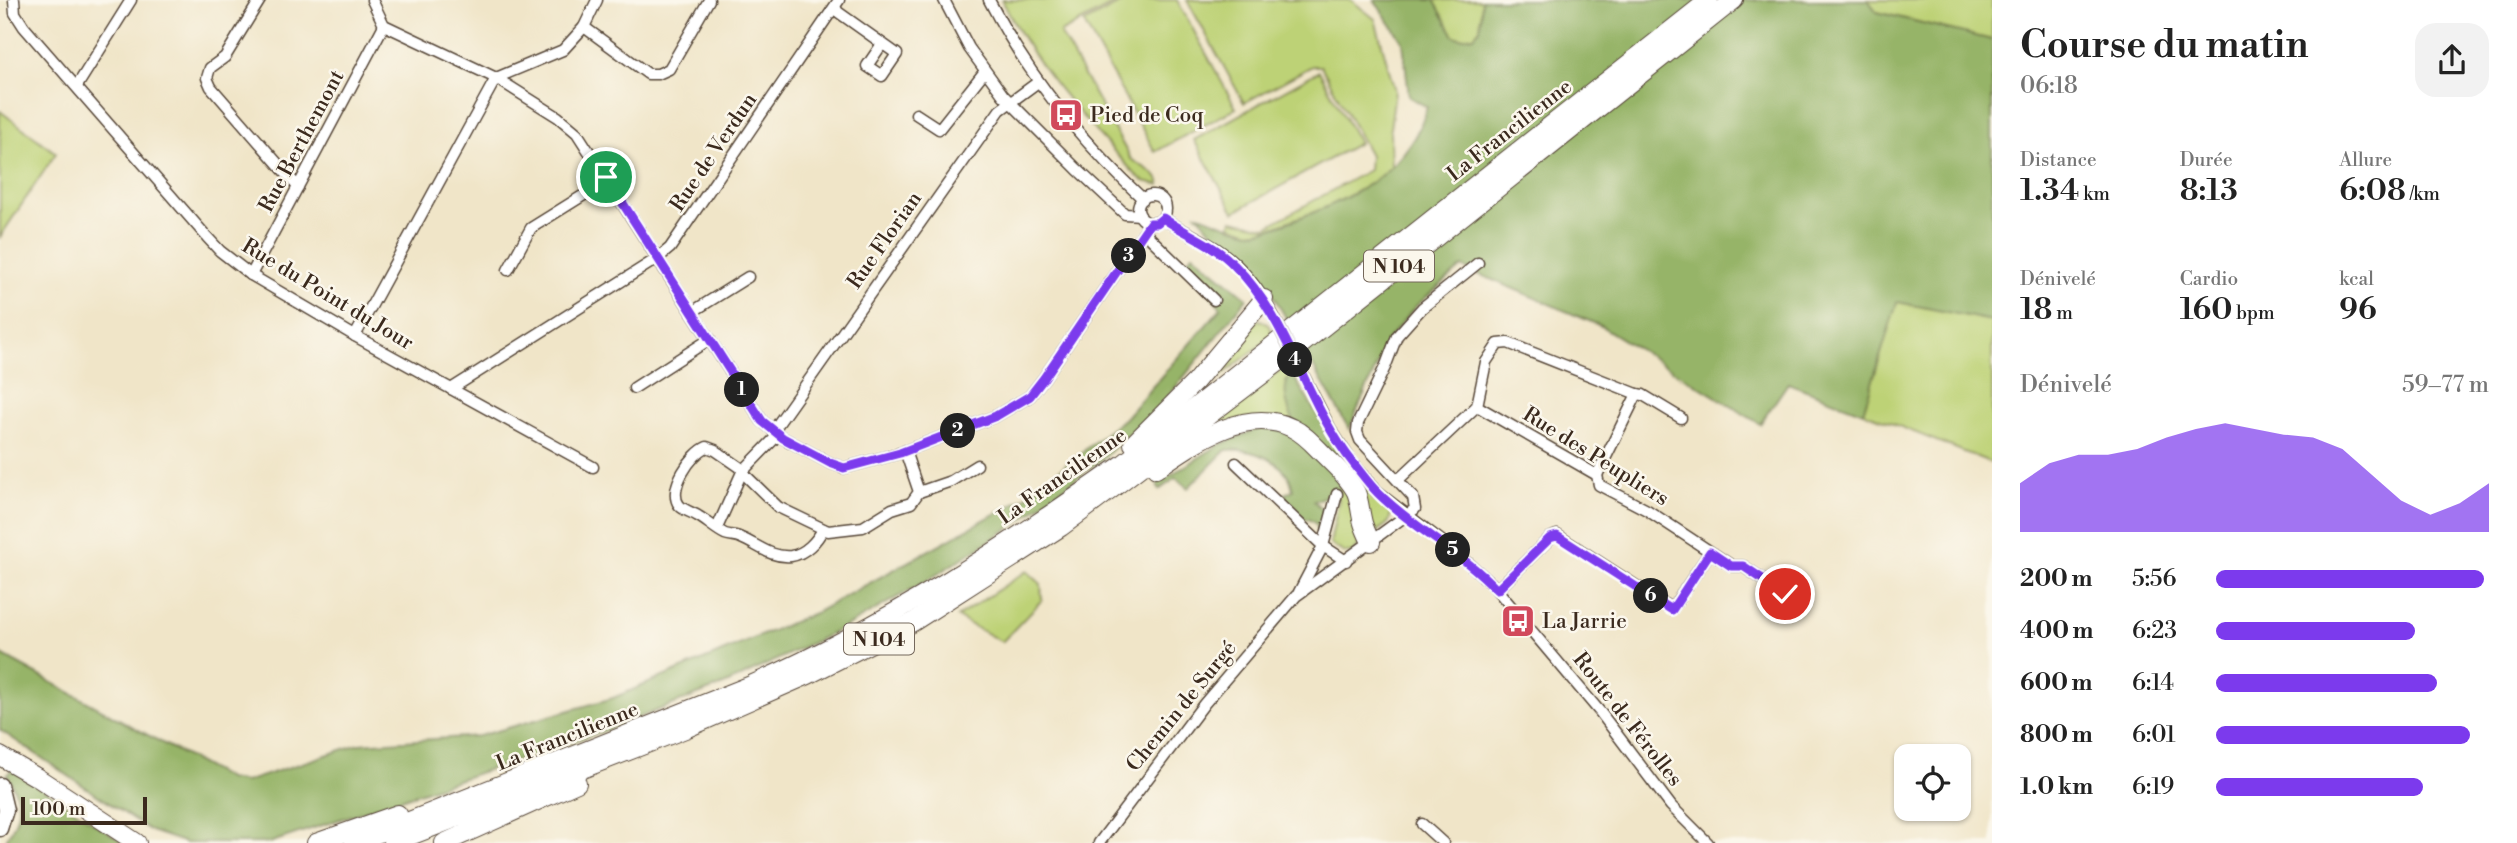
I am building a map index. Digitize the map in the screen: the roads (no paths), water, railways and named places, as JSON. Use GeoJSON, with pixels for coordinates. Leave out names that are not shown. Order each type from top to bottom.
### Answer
{"type":"FeatureCollection","features":[{"type":"Feature","properties":{"kind":"highway","name":"La Francilienne"},"geometry":{"type":"LineString","coordinates":[[354,843],[687,713],[802,663],[905,608],[1058,519],[1123,464],[1709,0]]}},
{"type":"Feature","properties":{"kind":"highway","name":"La Francilienne"},"geometry":{"type":"LineString","coordinates":[[392,843],[685,729],[808,675],[914,622],[1292,352],[1734,0]]}},
{"type":"Feature","properties":{"kind":"highway"},"geometry":{"type":"LineString","coordinates":[[1058,519],[1080,486],[1128,449],[1195,382],[1264,299]]}},
{"type":"Feature","properties":{"kind":"highway"},"geometry":{"type":"LineString","coordinates":[[1058,519],[1082,520],[1174,457],[1214,434],[1250,421],[1272,421],[1292,428],[1307,438],[1351,484],[1371,542]]}},
{"type":"Feature","properties":{"kind":"highway"},"geometry":{"type":"LineString","coordinates":[[444,843],[674,741],[685,729]]}},
{"type":"Feature","properties":{"kind":"highway"},"geometry":{"type":"LineString","coordinates":[[0,756],[137,843]]}},
{"type":"Feature","properties":{"kind":"highway"},"geometry":{"type":"LineString","coordinates":[[316,843],[479,785],[501,786]]}},
{"type":"Feature","properties":{"kind":"main road"},"geometry":{"type":"LineString","coordinates":[[0,785],[6,810],[0,829]]}},
{"type":"Feature","properties":{"kind":"street","name":"Rue du Point du Jour"},"geometry":{"type":"LineString","coordinates":[[14,0],[15,13],[24,27],[220,251],[251,275],[355,336],[593,467]]}},
{"type":"Feature","properties":{"kind":"street"},"geometry":{"type":"LineString","coordinates":[[77,86],[131,0]]}},
{"type":"Feature","properties":{"kind":"street"},"geometry":{"type":"LineString","coordinates":[[260,0],[225,57],[210,68],[207,78],[211,87],[298,187]]}},
{"type":"Feature","properties":{"kind":"street"},"geometry":{"type":"LineString","coordinates":[[372,0],[384,25],[496,78],[558,117],[577,133],[762,421],[776,433],[844,468],[873,462],[987,421],[1030,396],[1065,351],[1147,228],[1163,218],[1167,211],[1163,199],[1155,195],[1143,199],[1138,207],[1147,228],[1214,300]]}},
{"type":"Feature","properties":{"kind":"street"},"geometry":{"type":"LineString","coordinates":[[355,336],[496,78],[563,50],[584,27],[597,0]]}},
{"type":"Feature","properties":{"kind":"street"},"geometry":{"type":"LineString","coordinates":[[584,27],[648,74],[658,74],[669,69],[709,0]]}},
{"type":"Feature","properties":{"kind":"street"},"geometry":{"type":"LineString","coordinates":[[944,0],[969,48],[1011,103],[1125,214],[1140,215]]}},
{"type":"Feature","properties":{"kind":"street"},"geometry":{"type":"LineString","coordinates":[[989,0],[1038,82],[1071,122],[1143,199]]}},
{"type":"Feature","properties":{"kind":"street"},"geometry":{"type":"LineString","coordinates":[[837,4],[838,12],[883,44]]}},
{"type":"Feature","properties":{"kind":"street","name":"Rue de Verdun"},"geometry":{"type":"LineString","coordinates":[[451,389],[658,258],[678,238],[837,4]]}},
{"type":"Feature","properties":{"kind":"street","name":"Rue Berthemont"},"geometry":{"type":"LineString","coordinates":[[251,275],[384,25]]}},
{"type":"Feature","properties":{"kind":"street"},"geometry":{"type":"LineString","coordinates":[[916,114],[939,129],[985,71]]}},
{"type":"Feature","properties":{"kind":"street","name":"Rue Florian"},"geometry":{"type":"LineString","coordinates":[[743,471],[776,433],[1000,110],[1038,82]]}},
{"type":"Feature","properties":{"kind":"street"},"geometry":{"type":"LineString","coordinates":[[508,270],[531,228],[608,180]]}},
{"type":"Feature","properties":{"kind":"street","name":"Route de Férolles"},"geometry":{"type":"LineString","coordinates":[[1163,218],[1217,249],[1247,278],[1264,299],[1330,428],[1377,492],[1456,552],[1497,590],[1600,712],[1671,806],[1708,843]]}},
{"type":"Feature","properties":{"kind":"street"},"geometry":{"type":"LineString","coordinates":[[1407,516],[1416,505],[1413,497],[1360,440],[1358,423],[1387,365],[1397,336],[1422,308],[1478,263]]}},
{"type":"Feature","properties":{"kind":"street"},"geometry":{"type":"LineString","coordinates":[[692,312],[748,276]]}},
{"type":"Feature","properties":{"kind":"street"},"geometry":{"type":"LineString","coordinates":[[634,387],[710,339]]}},
{"type":"Feature","properties":{"kind":"street"},"geometry":{"type":"LineString","coordinates":[[1398,480],[1477,406],[1486,362],[1497,344],[1508,343],[1643,395],[1681,418]]}},
{"type":"Feature","properties":{"kind":"street"},"geometry":{"type":"LineString","coordinates":[[1597,475],[1637,394]]}},
{"type":"Feature","properties":{"kind":"street","name":"Rue des Peupliers"},"geometry":{"type":"LineString","coordinates":[[1477,406],[1597,475],[1599,485],[1647,510],[1731,566],[1743,566],[1785,594]]}},
{"type":"Feature","properties":{"kind":"street"},"geometry":{"type":"LineString","coordinates":[[823,529],[816,542],[793,556],[771,554],[741,538],[726,534],[680,506],[676,496],[682,472],[694,454],[707,447],[715,450],[743,471],[778,507],[828,531],[863,527],[892,509],[911,503],[919,492],[951,481],[977,465]]}},
{"type":"Feature","properties":{"kind":"street"},"geometry":{"type":"LineString","coordinates":[[905,451],[919,492]]}},
{"type":"Feature","properties":{"kind":"street"},"geometry":{"type":"LineString","coordinates":[[1236,463],[1323,546],[1346,561]]}},
{"type":"Feature","properties":{"kind":"street"},"geometry":{"type":"LineString","coordinates":[[717,528],[743,471]]}},
{"type":"Feature","properties":{"kind":"street","name":"Chemin de Surgé"},"geometry":{"type":"LineString","coordinates":[[1099,843],[1205,704],[1297,596],[1323,546],[1337,494]]}},
{"type":"Feature","properties":{"kind":"street","name":"Chemin de Surgé"},"geometry":{"type":"LineString","coordinates":[[1297,596],[1407,516]]}},
{"type":"Feature","properties":{"kind":"street"},"geometry":{"type":"LineString","coordinates":[[1497,590],[1550,538],[1557,536],[1672,610],[1710,552]]}},
{"type":"Feature","properties":{"kind":"street"},"geometry":{"type":"LineString","coordinates":[[1422,824],[1443,843]]}},
{"type":"Feature","properties":{"kind":"place","name":"Pied de Coq"},"geometry":{"type":"Point","coordinates":[1066,115]}},
{"type":"Feature","properties":{"kind":"place","name":"La Jarrie"},"geometry":{"type":"Point","coordinates":[1518,621]}}]}
